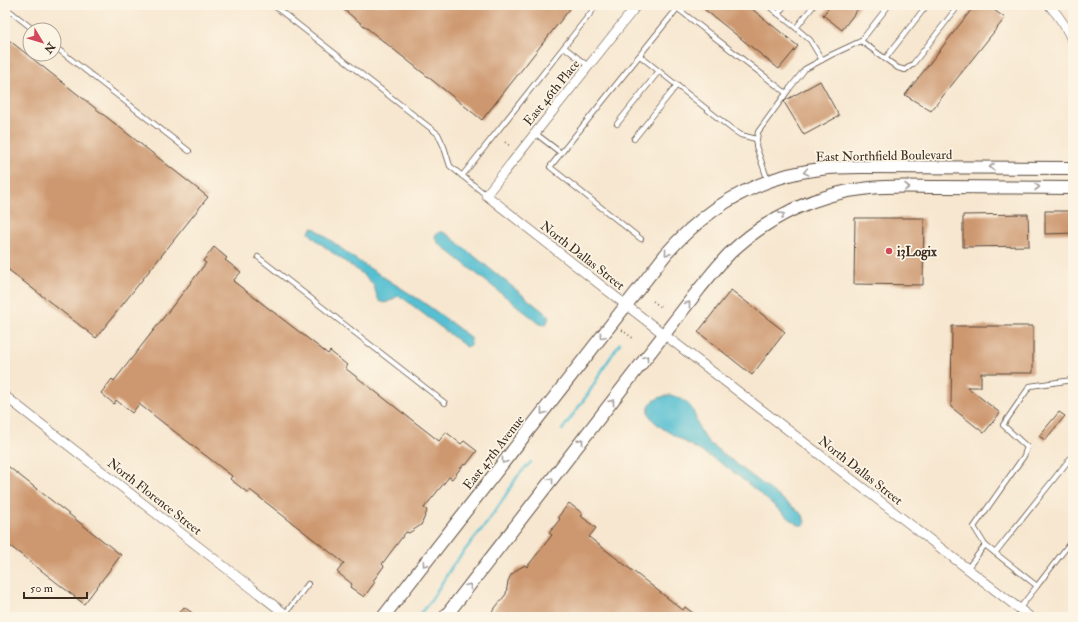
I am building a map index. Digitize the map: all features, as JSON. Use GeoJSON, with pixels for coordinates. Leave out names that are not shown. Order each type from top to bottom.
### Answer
{"type":"FeatureCollection","features":[{"type":"Feature","properties":{"kind":"main road","name":"East Northfield Boulevard"},"geometry":{"type":"LineString","coordinates":[[626,305],[666,254],[687,231],[715,209],[743,192],[788,175],[819,169],[835,168],[1073,168]]}},
{"type":"Feature","properties":{"kind":"main road"},"geometry":{"type":"LineString","coordinates":[[445,617],[718,266],[739,244],[773,220],[796,208],[829,196],[849,191],[882,187],[1073,188]]}},
{"type":"Feature","properties":{"kind":"main road","name":"East 47th Avenue"},"geometry":{"type":"LineString","coordinates":[[383,617],[626,305]]}},
{"type":"Feature","properties":{"kind":"street","name":"East 46th Place"},"geometry":{"type":"LineString","coordinates":[[486,195],[637,5]]}},
{"type":"Feature","properties":{"kind":"street"},"geometry":{"type":"LineString","coordinates":[[1049,5],[1065,26],[1073,44]]}},
{"type":"Feature","properties":{"kind":"street","name":"North Dallas Street"},"geometry":{"type":"LineString","coordinates":[[486,195],[1030,617]]}},
{"type":"Feature","properties":{"kind":"street","name":"North Florence Street"},"geometry":{"type":"LineString","coordinates":[[5,396],[287,616]]}},
{"type":"Feature","properties":{"kind":"lane"},"geometry":{"type":"LineString","coordinates":[[273,5],[438,134],[450,166],[486,195]]}},
{"type":"Feature","properties":{"kind":"lane"},"geometry":{"type":"LineString","coordinates":[[462,176],[597,5]]}},
{"type":"Feature","properties":{"kind":"lane"},"geometry":{"type":"LineString","coordinates":[[767,5],[810,40],[822,60]]}},
{"type":"Feature","properties":{"kind":"lane"},"geometry":{"type":"LineString","coordinates":[[778,14],[785,5]]}},
{"type":"Feature","properties":{"kind":"lane"},"geometry":{"type":"LineString","coordinates":[[796,28],[814,5]]}},
{"type":"Feature","properties":{"kind":"lane"},"geometry":{"type":"LineString","coordinates":[[768,182],[756,146],[758,132],[805,69],[861,41],[889,5]]}},
{"type":"Feature","properties":{"kind":"lane"},"geometry":{"type":"LineString","coordinates":[[885,59],[927,5]]}},
{"type":"Feature","properties":{"kind":"lane"},"geometry":{"type":"LineString","coordinates":[[861,41],[898,68],[905,70],[913,64],[959,5]]}},
{"type":"Feature","properties":{"kind":"lane"},"geometry":{"type":"LineString","coordinates":[[641,239],[550,167],[640,56],[677,6],[786,93]]}},
{"type":"Feature","properties":{"kind":"lane"},"geometry":{"type":"LineString","coordinates":[[6,8],[24,22]]}},
{"type":"Feature","properties":{"kind":"lane"},"geometry":{"type":"LineString","coordinates":[[564,47],[588,66]]}},
{"type":"Feature","properties":{"kind":"lane"},"geometry":{"type":"LineString","coordinates":[[62,52],[189,151]]}},
{"type":"Feature","properties":{"kind":"lane"},"geometry":{"type":"LineString","coordinates":[[640,56],[733,130],[741,135],[756,139]]}},
{"type":"Feature","properties":{"kind":"lane"},"geometry":{"type":"LineString","coordinates":[[617,124],[659,71]]}},
{"type":"Feature","properties":{"kind":"lane"},"geometry":{"type":"LineString","coordinates":[[634,139],[677,85]]}},
{"type":"Feature","properties":{"kind":"lane"},"geometry":{"type":"LineString","coordinates":[[535,133],[561,153]]}},
{"type":"Feature","properties":{"kind":"lane"},"geometry":{"type":"LineString","coordinates":[[258,257],[445,403]]}},
{"type":"Feature","properties":{"kind":"lane"},"geometry":{"type":"LineString","coordinates":[[1037,586],[985,545],[974,527],[1024,456],[1027,447],[1003,424],[1030,386],[1073,380]]}},
{"type":"Feature","properties":{"kind":"lane"},"geometry":{"type":"LineString","coordinates":[[995,553],[1073,455]]}},
{"type":"Feature","properties":{"kind":"lane"},"geometry":{"type":"LineString","coordinates":[[1019,609],[1073,539]]}},
{"type":"Feature","properties":{"kind":"lane"},"geometry":{"type":"LineString","coordinates":[[967,569],[985,545]]}},
{"type":"Feature","properties":{"kind":"lane"},"geometry":{"type":"LineString","coordinates":[[287,616],[308,584]]}},
{"type":"Feature","properties":{"kind":"path"},"geometry":{"type":"LineString","coordinates":[[505,142],[510,146]]}},
{"type":"Feature","properties":{"kind":"path"},"geometry":{"type":"LineString","coordinates":[[653,301],[662,308]]}},
{"type":"Feature","properties":{"kind":"path"},"geometry":{"type":"LineString","coordinates":[[622,330],[634,339]]}},
{"type":"Feature","properties":{"kind":"water"},"geometry":{"type":"Polygon","coordinates":[[[312,228],[316,229],[355,259],[441,315],[471,338],[471,343],[469,346],[465,346],[403,298],[398,296],[388,302],[381,302],[374,286],[370,281],[313,237],[309,233],[312,228]]]}},
{"type":"Feature","properties":{"kind":"water"},"geometry":{"type":"Polygon","coordinates":[[[440,232],[448,235],[545,313],[549,317],[546,325],[540,324],[438,243],[435,237],[436,234],[440,232]]]}},
{"type":"Feature","properties":{"kind":"water"},"geometry":{"type":"Polygon","coordinates":[[[670,395],[689,405],[694,413],[700,430],[709,443],[803,515],[805,523],[803,525],[799,525],[795,523],[728,468],[666,431],[657,424],[650,417],[650,405],[659,398],[670,395]]]}},
{"type":"Feature","properties":{"kind":"building"},"geometry":{"type":"Polygon","coordinates":[[[338,5],[573,5],[482,120],[338,5]]]}},
{"type":"Feature","properties":{"kind":"building"},"geometry":{"type":"Polygon","coordinates":[[[699,5],[747,5],[798,46],[779,69],[699,5]]]}},
{"type":"Feature","properties":{"kind":"building"},"geometry":{"type":"Polygon","coordinates":[[[831,5],[861,5],[842,30],[823,15],[831,5]]]}},
{"type":"Feature","properties":{"kind":"building"},"geometry":{"type":"Polygon","coordinates":[[[975,5],[987,5],[1005,18],[931,111],[905,95],[975,5]]]}},
{"type":"Feature","properties":{"kind":"building"},"geometry":{"type":"Polygon","coordinates":[[[5,37],[22,50],[22,62],[37,62],[208,197],[96,338],[5,267],[5,37]]]}},
{"type":"Feature","properties":{"kind":"building"},"geometry":{"type":"Polygon","coordinates":[[[820,81],[839,116],[804,135],[784,102],[820,81]]]}},
{"type":"Feature","properties":{"kind":"building"},"geometry":{"type":"Polygon","coordinates":[[[1045,211],[1073,211],[1073,233],[1045,234],[1045,211]]]}},
{"type":"Feature","properties":{"kind":"building"},"geometry":{"type":"Polygon","coordinates":[[[1028,214],[1029,246],[963,247],[963,215],[1028,214]]]}},
{"type":"Feature","properties":{"kind":"building","name":"i3Logix"},"geometry":{"type":"Polygon","coordinates":[[[855,218],[924,218],[923,285],[854,284],[855,218]]]}},
{"type":"Feature","properties":{"kind":"building"},"geometry":{"type":"Polygon","coordinates":[[[214,247],[227,258],[225,260],[241,272],[233,281],[328,354],[330,351],[347,365],[345,368],[439,441],[446,432],[461,444],[464,441],[477,451],[452,479],[449,477],[424,508],[427,510],[421,525],[409,533],[406,532],[382,564],[384,566],[364,597],[350,587],[352,584],[337,572],[344,563],[250,490],[248,493],[230,479],[232,476],[139,404],[132,413],[116,400],[114,404],[101,393],[112,379],[114,381],[206,263],[203,261],[214,247]]]}},
{"type":"Feature","properties":{"kind":"building"},"geometry":{"type":"Polygon","coordinates":[[[731,290],[785,332],[752,375],[698,332],[731,290]]]}},
{"type":"Feature","properties":{"kind":"building"},"geometry":{"type":"Polygon","coordinates":[[[952,326],[1033,326],[1033,373],[981,373],[981,387],[967,387],[1000,413],[984,433],[951,407],[952,326]]]}},
{"type":"Feature","properties":{"kind":"building"},"geometry":{"type":"Polygon","coordinates":[[[1059,412],[1065,416],[1045,440],[1039,436],[1059,412]]]}},
{"type":"Feature","properties":{"kind":"building"},"geometry":{"type":"Polygon","coordinates":[[[5,464],[121,555],[84,604],[5,542],[5,464]]]}},
{"type":"Feature","properties":{"kind":"building"},"geometry":{"type":"Polygon","coordinates":[[[569,503],[583,514],[581,516],[596,528],[589,537],[683,610],[685,607],[698,617],[488,617],[506,594],[508,581],[511,575],[525,565],[527,567],[552,535],[549,533],[560,519],[558,517],[569,503]]]}},
{"type":"Feature","properties":{"kind":"building"},"geometry":{"type":"Polygon","coordinates":[[[184,607],[198,617],[176,617],[184,607]]]}},
{"type":"Feature","properties":{"kind":"waterway"},"geometry":{"type":"LineString","coordinates":[[562,430],[588,394],[620,343]]}},
{"type":"Feature","properties":{"kind":"waterway"},"geometry":{"type":"LineString","coordinates":[[417,617],[430,602],[453,565],[486,524],[517,477],[531,462]]}},
{"type":"Feature","properties":{"kind":"place","name":"i3Logix"},"geometry":{"type":"Point","coordinates":[889,251]}}]}
